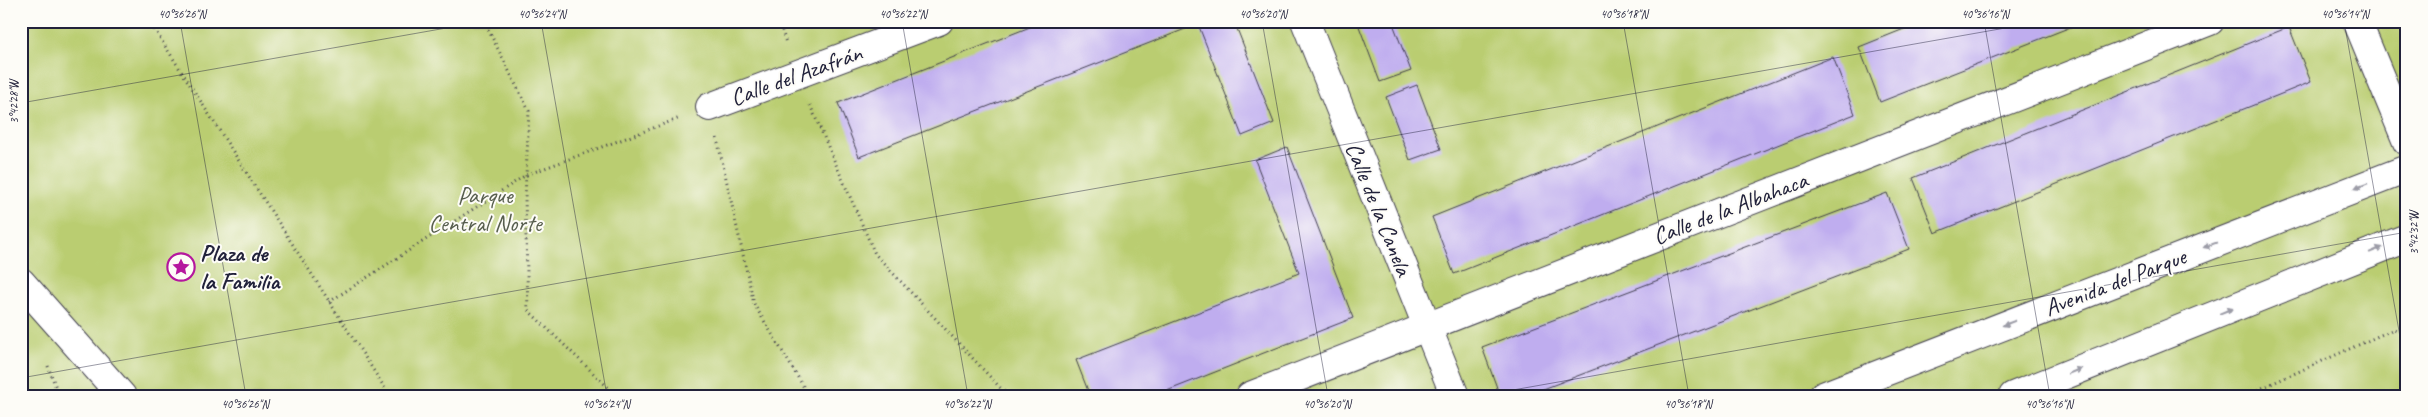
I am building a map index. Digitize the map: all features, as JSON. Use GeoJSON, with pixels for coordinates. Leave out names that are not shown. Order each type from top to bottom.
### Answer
{"type":"FeatureCollection","features":[{"type":"Feature","properties":{"kind":"street","name":"Calle del Azafrán"},"geometry":{"type":"LineString","coordinates":[[710,107],[939,21]]}},
{"type":"Feature","properties":{"kind":"street","name":"Calle de la Canela"},"geometry":{"type":"LineString","coordinates":[[1305,21],[1455,396]]}},
{"type":"Feature","properties":{"kind":"street","name":"Calle de la Albahaca"},"geometry":{"type":"LineString","coordinates":[[1250,396],[2210,21]]}},
{"type":"Feature","properties":{"kind":"street"},"geometry":{"type":"LineString","coordinates":[[2357,21],[2407,142]]}},
{"type":"Feature","properties":{"kind":"street","name":"Avenida del Parque"},"geometry":{"type":"LineString","coordinates":[[1822,396],[2407,168]]}},
{"type":"Feature","properties":{"kind":"street"},"geometry":{"type":"LineString","coordinates":[[2013,396],[2407,238]]}},
{"type":"Feature","properties":{"kind":"street"},"geometry":{"type":"LineString","coordinates":[[21,282],[122,396]]}},
{"type":"Feature","properties":{"kind":"path"},"geometry":{"type":"LineString","coordinates":[[148,21],[390,396]]}},
{"type":"Feature","properties":{"kind":"path"},"geometry":{"type":"LineString","coordinates":[[484,21],[530,111],[526,175],[528,310],[617,396]]}},
{"type":"Feature","properties":{"kind":"path"},"geometry":{"type":"LineString","coordinates":[[779,21],[797,75],[875,254],[1008,396]]}},
{"type":"Feature","properties":{"kind":"path"},"geometry":{"type":"LineString","coordinates":[[330,302],[526,175],[710,107],[754,304],[809,396]]}},
{"type":"Feature","properties":{"kind":"path"},"geometry":{"type":"LineString","coordinates":[[2244,396],[2394,329],[2407,335]]}},
{"type":"Feature","properties":{"kind":"green space","name":"Parque Central Norte"},"geometry":{"type":"Polygon","coordinates":[[[21,21],[2407,21],[2407,396],[21,396],[21,21]]]}},
{"type":"Feature","properties":{"kind":"building"},"geometry":{"type":"Polygon","coordinates":[[[1045,21],[1234,21],[1274,123],[1242,136],[1198,24],[859,157],[838,103],[1045,21]]]}},
{"type":"Feature","properties":{"kind":"building"},"geometry":{"type":"Polygon","coordinates":[[[1357,21],[1392,21],[1411,71],[1380,82],[1357,21]]]}},
{"type":"Feature","properties":{"kind":"building"},"geometry":{"type":"Polygon","coordinates":[[[1924,21],[2086,21],[1880,102],[1859,47],[1924,21]]]}},
{"type":"Feature","properties":{"kind":"building"},"geometry":{"type":"Polygon","coordinates":[[[2401,21],[2407,21],[2407,36],[2401,21]]]}},
{"type":"Feature","properties":{"kind":"building"},"geometry":{"type":"Polygon","coordinates":[[[2289,27],[2311,82],[1935,233],[1913,178],[2289,27]]]}},
{"type":"Feature","properties":{"kind":"building"},"geometry":{"type":"Polygon","coordinates":[[[1833,57],[1855,114],[1454,274],[1432,217],[1833,57]]]}},
{"type":"Feature","properties":{"kind":"building"},"geometry":{"type":"Polygon","coordinates":[[[1417,85],[1441,149],[1410,160],[1386,97],[1417,85]]]}},
{"type":"Feature","properties":{"kind":"building"},"geometry":{"type":"Polygon","coordinates":[[[1287,147],[1353,318],[1154,396],[1090,396],[1076,360],[1299,273],[1255,160],[1287,147]]]}},
{"type":"Feature","properties":{"kind":"building"},"geometry":{"type":"Polygon","coordinates":[[[1887,193],[1909,249],[1525,396],[1500,396],[1482,347],[1887,193]]]}},
{"type":"Feature","properties":{"kind":"place","name":"Plaza de la Familia"},"geometry":{"type":"Point","coordinates":[181,267]}}]}
